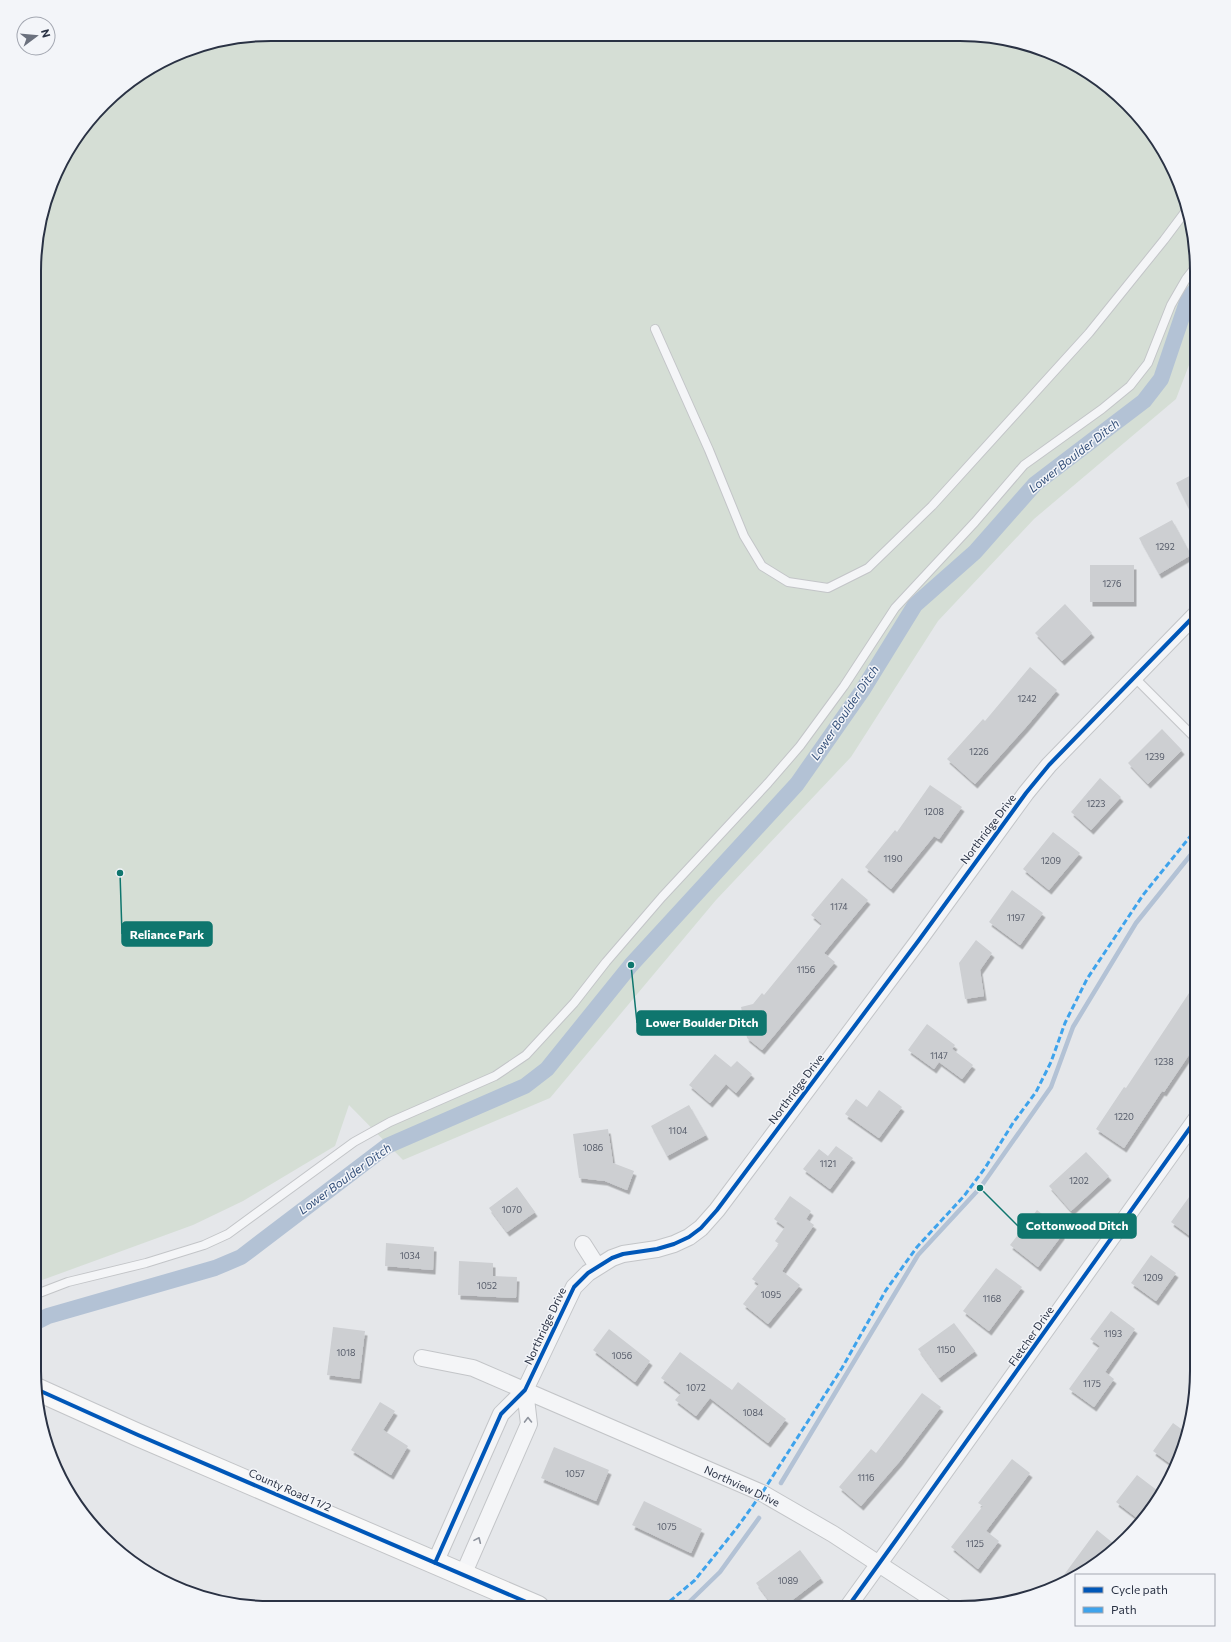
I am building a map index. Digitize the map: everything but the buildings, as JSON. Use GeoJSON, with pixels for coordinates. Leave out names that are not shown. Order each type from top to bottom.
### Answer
{"type":"FeatureCollection","features":[{"type":"Feature","properties":{"kind":"street","name":"Northridge Drive"},"geometry":{"type":"LineString","coordinates":[[435,1563],[501,1414],[525,1390],[574,1287],[597,1266],[612,1258],[623,1254],[657,1249],[674,1244],[689,1237],[701,1228],[721,1204],[910,952],[1026,793],[1054,760],[1190,620]]}},
{"type":"Feature","properties":{"kind":"street","name":"Fletcher Drive"},"geometry":{"type":"LineString","coordinates":[[852,1601],[1190,1128]]}},
{"type":"Feature","properties":{"kind":"street"},"geometry":{"type":"LineString","coordinates":[[583,1244],[597,1266]]}},
{"type":"Feature","properties":{"kind":"street","name":"Northview Drive"},"geometry":{"type":"LineString","coordinates":[[422,1358],[473,1368],[762,1493],[807,1518],[935,1601]]}},
{"type":"Feature","properties":{"kind":"street"},"geometry":{"type":"LineString","coordinates":[[463,1575],[529,1424],[525,1390]]}},
{"type":"Feature","properties":{"kind":"street","name":"County Road 1 1/2"},"geometry":{"type":"LineString","coordinates":[[42,1392],[524,1601]]}},
{"type":"Feature","properties":{"kind":"lane"},"geometry":{"type":"LineString","coordinates":[[655,329],[709,450],[744,536],[762,566],[788,582],[828,588],[868,568],[932,506],[1089,332],[1183,215]]}},
{"type":"Feature","properties":{"kind":"lane"},"geometry":{"type":"LineString","coordinates":[[41,1292],[68,1282],[146,1263],[204,1245],[222,1237],[354,1142],[390,1122],[495,1076],[526,1055],[574,1002],[662,897],[768,783],[800,746],[844,686],[895,608],[975,522],[1024,465],[1102,409],[1130,386],[1148,363],[1171,305],[1190,274]]}},
{"type":"Feature","properties":{"kind":"lane"},"geometry":{"type":"LineString","coordinates":[[1134,678],[1190,733]]}},
{"type":"Feature","properties":{"kind":"shaded area"},"geometry":{"type":"Polygon","coordinates":[[[256,41],[975,41],[1005,45],[1048,58],[1075,72],[1100,88],[1123,108],[1143,131],[1151,143],[1173,183],[1186,226],[1190,256],[1190,362],[1176,399],[1034,519],[938,621],[851,757],[716,900],[550,1098],[403,1160],[349,1105],[335,1146],[243,1201],[193,1225],[41,1280],[41,256],[45,226],[58,183],[72,156],[88,131],[108,108],[131,88],[169,65],[183,58],[211,49],[226,45],[256,41]]]}},
{"type":"Feature","properties":{"kind":"waterway","name":"Lower Boulder Ditch"},"geometry":{"type":"LineString","coordinates":[[41,1320],[48,1316],[215,1268],[241,1257],[387,1146],[525,1086],[547,1069],[631,965],[797,784],[862,691],[915,605],[975,552],[1035,484],[1144,401],[1161,379],[1190,297]]}},
{"type":"Feature","properties":{"kind":"waterway"},"geometry":{"type":"LineString","coordinates":[[781,1483],[918,1255],[980,1188],[1051,1087],[1073,1027],[1136,923],[1190,856]]}},
{"type":"Feature","properties":{"kind":"waterway"},"geometry":{"type":"LineString","coordinates":[[690,1601],[720,1572],[759,1518]]}},
{"type":"Feature","properties":{"kind":"marked path"},"geometry":{"type":"LineString","coordinates":[[670,1601],[695,1580],[736,1529],[762,1493],[842,1368],[886,1290],[917,1247],[964,1196],[985,1168],[1013,1123],[1036,1092],[1051,1062],[1065,1023],[1087,979],[1143,895],[1190,837]]}},
{"type":"Feature","properties":{"kind":"cycle path"},"geometry":{"type":"LineString","coordinates":[[435,1563],[501,1414],[525,1390],[574,1287],[588,1273],[612,1258],[623,1254],[657,1249],[674,1244],[689,1237],[701,1228],[717,1210],[919,940],[1026,793],[1049,765],[1190,620]]}},
{"type":"Feature","properties":{"kind":"cycle path"},"geometry":{"type":"LineString","coordinates":[[852,1601],[1190,1128]]}},
{"type":"Feature","properties":{"kind":"cycle path"},"geometry":{"type":"LineString","coordinates":[[42,1392],[138,1435],[524,1601]]}},
{"type":"Feature","properties":{"kind":"place","name":"Reliance Park"},"geometry":{"type":"Point","coordinates":[120,873]}},
{"type":"Feature","properties":{"kind":"place","name":"Lower Boulder Ditch"},"geometry":{"type":"Point","coordinates":[631,965]}},
{"type":"Feature","properties":{"kind":"place","name":"Cottonwood Ditch"},"geometry":{"type":"Point","coordinates":[980,1188]}}]}
